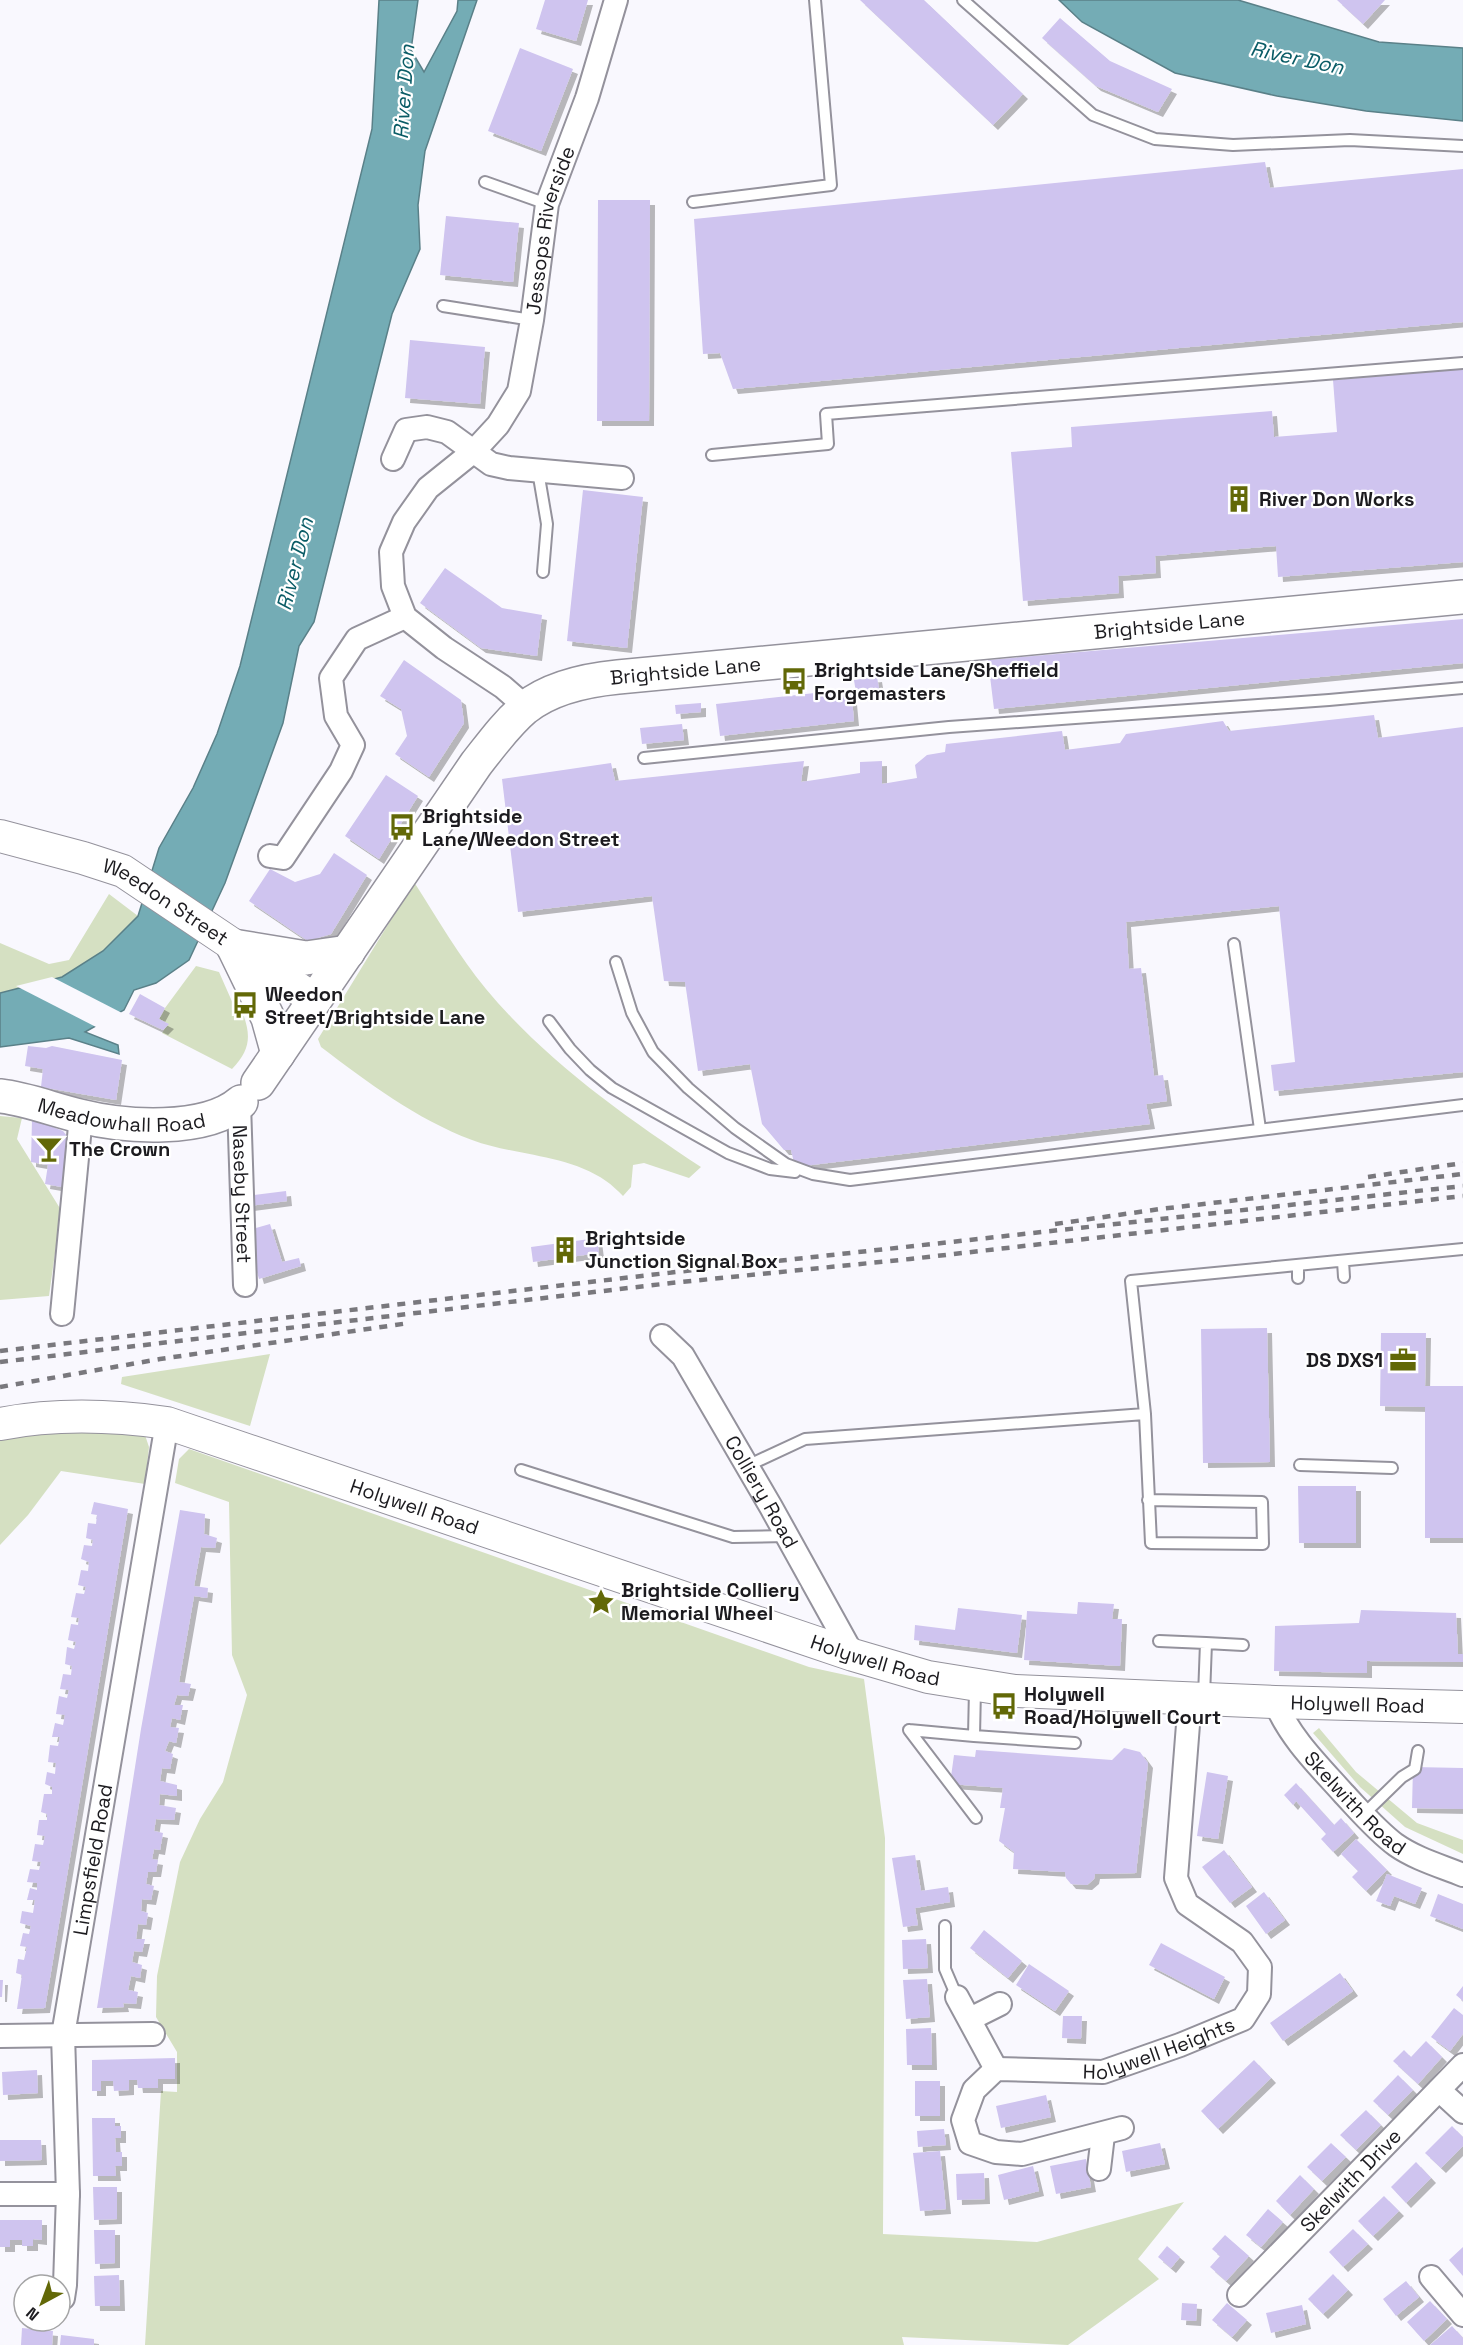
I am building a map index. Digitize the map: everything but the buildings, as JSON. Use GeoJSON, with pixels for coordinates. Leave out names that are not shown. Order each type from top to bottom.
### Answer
{"type":"FeatureCollection","features":[{"type":"Feature","properties":{"kind":"main road","name":"Brightside Lane"},"geometry":{"type":"LineString","coordinates":[[315,1000],[476,764],[526,707],[554,692],[589,681],[618,677],[1463,597]]}},
{"type":"Feature","properties":{"kind":"main road","name":"Weedon Street"},"geometry":{"type":"LineString","coordinates":[[0,836],[83,858],[123,872],[315,1000]]}},
{"type":"Feature","properties":{"kind":"main road"},"geometry":{"type":"LineString","coordinates":[[225,940],[306,958],[348,952]]}},
{"type":"Feature","properties":{"kind":"main road"},"geometry":{"type":"LineString","coordinates":[[225,940],[268,1018],[278,1054]]}},
{"type":"Feature","properties":{"kind":"main road"},"geometry":{"type":"LineString","coordinates":[[246,1096],[315,1000]]}},
{"type":"Feature","properties":{"kind":"main road","name":"Meadowhall Road"},"geometry":{"type":"LineString","coordinates":[[0,1096],[116,1123],[169,1124],[216,1116],[246,1096]]}},
{"type":"Feature","properties":{"kind":"main road","name":"Holywell Road"},"geometry":{"type":"LineString","coordinates":[[0,1424],[56,1416],[127,1418],[167,1423],[853,1655],[928,1677],[1015,1690],[1275,1702],[1463,1707]]}},
{"type":"Feature","properties":{"kind":"street","name":"Jessops Riverside"},"geometry":{"type":"LineString","coordinates":[[405,617],[393,586],[391,552],[404,522],[428,488],[474,451],[498,425],[519,391],[532,320],[547,204],[587,98],[616,0]]}},
{"type":"Feature","properties":{"kind":"street"},"geometry":{"type":"LineString","coordinates":[[393,459],[406,430],[427,427],[447,432],[491,464],[538,471],[622,478]]}},
{"type":"Feature","properties":{"kind":"street"},"geometry":{"type":"LineString","coordinates":[[270,856],[283,858],[341,771],[353,745],[336,716],[331,678],[357,639],[405,617],[444,648],[503,687],[526,707]]}},
{"type":"Feature","properties":{"kind":"street","name":"Naseby Street"},"geometry":{"type":"LineString","coordinates":[[245,1286],[246,1096]]}},
{"type":"Feature","properties":{"kind":"street"},"geometry":{"type":"LineString","coordinates":[[62,1314],[81,1116]]}},
{"type":"Feature","properties":{"kind":"street","name":"Colliery Road"},"geometry":{"type":"LineString","coordinates":[[662,1336],[683,1356],[853,1655]]}},
{"type":"Feature","properties":{"kind":"street","name":"Limpsfield Road"},"geometry":{"type":"LineString","coordinates":[[65,2273],[68,2194],[63,2035],[167,1423]]}},
{"type":"Feature","properties":{"kind":"street","name":"Holywell Heights"},"geometry":{"type":"LineString","coordinates":[[996,2069],[1103,2072],[1180,2045],[1243,2019],[1259,1994],[1260,1967],[1242,1942],[1187,1904],[1176,1878],[1197,1699]]}},
{"type":"Feature","properties":{"kind":"street","name":"Skelwith Road"},"geometry":{"type":"LineString","coordinates":[[1275,1702],[1283,1721],[1312,1759],[1363,1815],[1396,1845],[1416,1856],[1463,1875]]}},
{"type":"Feature","properties":{"kind":"street"},"geometry":{"type":"LineString","coordinates":[[957,1997],[996,2069],[974,2090],[963,2120],[970,2143],[996,2152],[1022,2154],[1112,2131],[1099,2169]]}},
{"type":"Feature","properties":{"kind":"street"},"geometry":{"type":"LineString","coordinates":[[970,2019],[1000,2004]]}},
{"type":"Feature","properties":{"kind":"street"},"geometry":{"type":"LineString","coordinates":[[0,2036],[153,2034]]}},
{"type":"Feature","properties":{"kind":"street","name":"Skelwith Drive"},"geometry":{"type":"LineString","coordinates":[[1239,2295],[1463,2065]]}},
{"type":"Feature","properties":{"kind":"street"},"geometry":{"type":"LineString","coordinates":[[1439,2090],[1463,2112]]}},
{"type":"Feature","properties":{"kind":"street"},"geometry":{"type":"LineString","coordinates":[[0,2194],[68,2194]]}},
{"type":"Feature","properties":{"kind":"street"},"geometry":{"type":"LineString","coordinates":[[1431,2277],[1463,2315]]}},
{"type":"Feature","properties":{"kind":"lane"},"geometry":{"type":"LineString","coordinates":[[693,202],[831,185],[815,0]]}},
{"type":"Feature","properties":{"kind":"lane"},"geometry":{"type":"LineString","coordinates":[[963,0],[1093,115],[1155,139],[1233,145],[1350,140],[1463,146]]}},
{"type":"Feature","properties":{"kind":"lane"},"geometry":{"type":"LineString","coordinates":[[485,182],[547,204]]}},
{"type":"Feature","properties":{"kind":"lane"},"geometry":{"type":"LineString","coordinates":[[443,306],[532,320]]}},
{"type":"Feature","properties":{"kind":"lane"},"geometry":{"type":"LineString","coordinates":[[712,455],[828,444],[826,414],[1463,363]]}},
{"type":"Feature","properties":{"kind":"lane"},"geometry":{"type":"LineString","coordinates":[[538,471],[547,524],[543,572]]}},
{"type":"Feature","properties":{"kind":"lane"},"geometry":{"type":"LineString","coordinates":[[644,758],[949,727],[1329,700],[1463,688]]}},
{"type":"Feature","properties":{"kind":"lane"},"geometry":{"type":"LineString","coordinates":[[1234,944],[1260,1129]]}},
{"type":"Feature","properties":{"kind":"lane"},"geometry":{"type":"LineString","coordinates":[[616,962],[632,1013],[653,1052],[688,1088],[735,1128],[786,1164],[813,1174]]}},
{"type":"Feature","properties":{"kind":"lane"},"geometry":{"type":"LineString","coordinates":[[549,1021],[570,1049],[612,1088],[728,1153],[753,1165],[770,1169],[850,1180],[1463,1105]]}},
{"type":"Feature","properties":{"kind":"lane"},"geometry":{"type":"LineString","coordinates":[[1148,1500],[1262,1502],[1263,1544],[1151,1544],[1148,1500],[1145,1414],[1131,1281],[1463,1249]]}},
{"type":"Feature","properties":{"kind":"lane"},"geometry":{"type":"LineString","coordinates":[[1343,1261],[1344,1277]]}},
{"type":"Feature","properties":{"kind":"lane"},"geometry":{"type":"LineString","coordinates":[[1298,1266],[1298,1278]]}},
{"type":"Feature","properties":{"kind":"lane"},"geometry":{"type":"LineString","coordinates":[[747,1466],[805,1439],[1145,1414]]}},
{"type":"Feature","properties":{"kind":"lane"},"geometry":{"type":"LineString","coordinates":[[1300,1465],[1392,1468]]}},
{"type":"Feature","properties":{"kind":"lane"},"geometry":{"type":"LineString","coordinates":[[521,1470],[733,1538],[787,1536]]}},
{"type":"Feature","properties":{"kind":"lane"},"geometry":{"type":"LineString","coordinates":[[1159,1641],[1243,1645]]}},
{"type":"Feature","properties":{"kind":"lane"},"geometry":{"type":"LineString","coordinates":[[1197,1699],[1206,1643]]}},
{"type":"Feature","properties":{"kind":"lane"},"geometry":{"type":"LineString","coordinates":[[974,1736],[975,1685]]}},
{"type":"Feature","properties":{"kind":"lane"},"geometry":{"type":"LineString","coordinates":[[976,1818],[909,1730],[1075,1743]]}},
{"type":"Feature","properties":{"kind":"lane"},"geometry":{"type":"LineString","coordinates":[[1363,1815],[1402,1776],[1416,1769],[1418,1751]]}},
{"type":"Feature","properties":{"kind":"lane"},"geometry":{"type":"LineString","coordinates":[[945,1926],[945,1969],[957,1997]]}},
{"type":"Feature","properties":{"kind":"green space"},"geometry":{"type":"Polygon","coordinates":[[[414,882],[448,937],[476,976],[534,1040],[587,1086],[643,1128],[701,1167],[689,1178],[644,1163],[633,1165],[631,1187],[623,1196],[606,1181],[575,1165],[472,1140],[431,1122],[374,1086],[321,1047],[318,1039],[414,882]]]}},
{"type":"Feature","properties":{"kind":"green space"},"geometry":{"type":"Polygon","coordinates":[[[109,894],[138,916],[103,951],[62,977],[0,993],[0,943],[49,964],[69,960],[109,894]]]}},
{"type":"Feature","properties":{"kind":"green space"},"geometry":{"type":"Polygon","coordinates":[[[196,966],[219,972],[234,1006],[239,1004],[243,1014],[248,1031],[247,1046],[244,1054],[232,1069],[162,1033],[168,1024],[159,1019],[196,966]]]}},
{"type":"Feature","properties":{"kind":"green space"},"geometry":{"type":"Polygon","coordinates":[[[0,1116],[22,1118],[17,1139],[61,1210],[49,1296],[0,1300],[0,1116]]]}},
{"type":"Feature","properties":{"kind":"green space"},"geometry":{"type":"Polygon","coordinates":[[[270,1354],[250,1426],[121,1384],[122,1377],[270,1354]]]}},
{"type":"Feature","properties":{"kind":"green space"},"geometry":{"type":"Polygon","coordinates":[[[56,1426],[145,1435],[149,1447],[145,1484],[61,1471],[28,1515],[0,1545],[0,1435],[56,1426]]]}},
{"type":"Feature","properties":{"kind":"green space"},"geometry":{"type":"Polygon","coordinates":[[[189,1449],[809,1667],[864,1679],[885,1838],[883,2234],[1037,2242],[1184,2202],[1138,2259],[1159,2279],[1068,2345],[902,2337],[904,2345],[145,2345],[161,2091],[177,2092],[177,2052],[156,2017],[157,1976],[180,1862],[200,1819],[223,1782],[247,1695],[232,1655],[229,1502],[175,1483],[179,1459],[189,1449]]]}},
{"type":"Feature","properties":{"kind":"green space"},"geometry":{"type":"Polygon","coordinates":[[[1319,1728],[1356,1772],[1417,1823],[1463,1840],[1463,1854],[1405,1827],[1360,1787],[1313,1733],[1319,1728]]]}},
{"type":"Feature","properties":{"kind":"water","name":"River Don"},"geometry":{"type":"Polygon","coordinates":[[[379,0],[418,0],[411,50],[424,72],[457,11],[458,0],[477,0],[425,151],[418,205],[420,249],[392,314],[314,622],[299,646],[283,723],[225,883],[189,960],[156,983],[134,990],[124,1010],[85,1032],[118,1045],[119,1054],[69,1038],[0,1047],[0,993],[62,977],[103,951],[138,916],[159,848],[193,788],[217,734],[240,666],[372,129],[379,0]]]}},
{"type":"Feature","properties":{"kind":"water","name":"River Don"},"geometry":{"type":"Polygon","coordinates":[[[1059,0],[1238,0],[1379,42],[1463,48],[1463,121],[1366,111],[1277,96],[1175,73],[1082,22],[1059,0]]]}},
{"type":"Feature","properties":{"kind":"pier"},"geometry":{"type":"Polygon","coordinates":[[[52,977],[124,1014],[98,1028],[16,986],[52,977]]]}},
{"type":"Feature","properties":{"kind":"railway"},"geometry":{"type":"LineString","coordinates":[[1368,1177],[1463,1163]]}},
{"type":"Feature","properties":{"kind":"railway"},"geometry":{"type":"LineString","coordinates":[[1055,1224],[1160,1209],[1463,1174]]}},
{"type":"Feature","properties":{"kind":"railway"},"geometry":{"type":"LineString","coordinates":[[0,1351],[667,1273],[1463,1186]]}},
{"type":"Feature","properties":{"kind":"railway"},"geometry":{"type":"LineString","coordinates":[[0,1362],[671,1283],[910,1259],[1463,1196]]}},
{"type":"Feature","properties":{"kind":"railway"},"geometry":{"type":"LineString","coordinates":[[0,1387],[160,1359],[409,1323]]}},
{"type":"Feature","properties":{"kind":"place","name":"River Don Works"},"geometry":{"type":"Point","coordinates":[1239,499]}},
{"type":"Feature","properties":{"kind":"place","name":"Brightside Lane/Sheffield Forgemasters"},"geometry":{"type":"Point","coordinates":[794,681]}},
{"type":"Feature","properties":{"kind":"place","name":"Brightside Lane/Weedon Street"},"geometry":{"type":"Point","coordinates":[402,827]}},
{"type":"Feature","properties":{"kind":"place","name":"Weedon Street/Brightside Lane"},"geometry":{"type":"Point","coordinates":[245,1005]}},
{"type":"Feature","properties":{"kind":"place","name":"The Crown"},"geometry":{"type":"Point","coordinates":[49,1149]}},
{"type":"Feature","properties":{"kind":"place","name":"Brightside Junction Signal Box"},"geometry":{"type":"Point","coordinates":[565,1250]}},
{"type":"Feature","properties":{"kind":"place","name":"DS DXS1"},"geometry":{"type":"Point","coordinates":[1403,1360]}},
{"type":"Feature","properties":{"kind":"place","name":"Brightside Colliery Memorial Wheel"},"geometry":{"type":"Point","coordinates":[601,1602]}},
{"type":"Feature","properties":{"kind":"place","name":"Holywell Road/Holywell Court"},"geometry":{"type":"Point","coordinates":[1004,1706]}}]}
